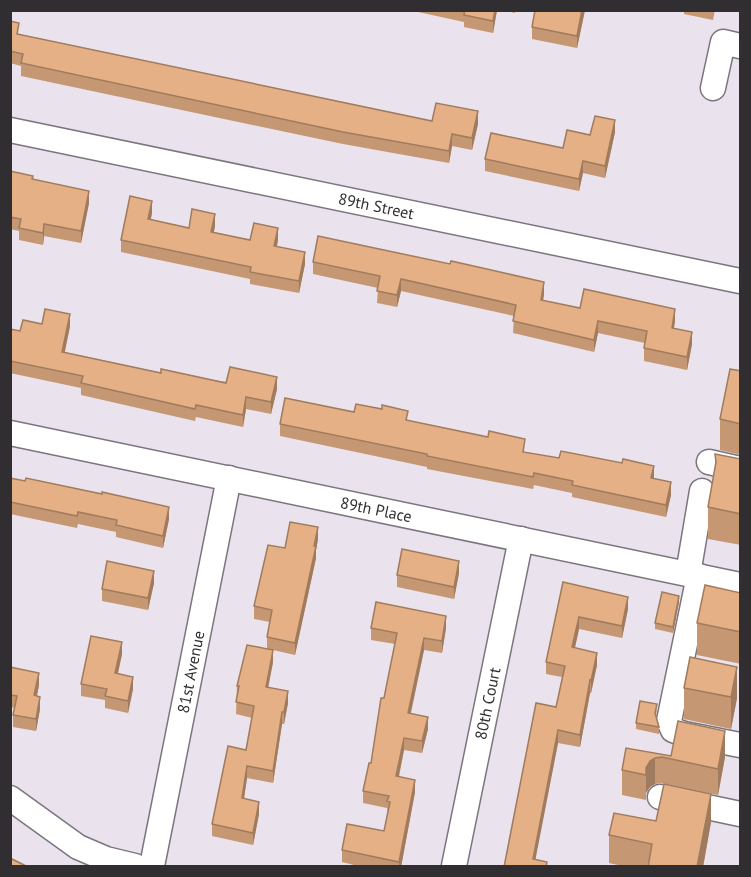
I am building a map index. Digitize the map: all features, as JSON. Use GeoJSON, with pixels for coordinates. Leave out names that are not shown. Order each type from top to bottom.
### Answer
{"type":"FeatureCollection","features":[{"type":"Feature","properties":{"kind":"street"},"geometry":{"type":"LineString","coordinates":[[713,88],[723,42],[741,46]]}},
{"type":"Feature","properties":{"kind":"street","name":"89th Street"},"geometry":{"type":"LineString","coordinates":[[10,130],[741,281]]}},
{"type":"Feature","properties":{"kind":"street","name":"89th Place"},"geometry":{"type":"LineString","coordinates":[[10,433],[741,585]]}},
{"type":"Feature","properties":{"kind":"street"},"geometry":{"type":"LineString","coordinates":[[709,462],[741,469]]}},
{"type":"Feature","properties":{"kind":"street","name":"81st Avenue"},"geometry":{"type":"LineString","coordinates":[[152,867],[229,478]]}},
{"type":"Feature","properties":{"kind":"street"},"geometry":{"type":"LineString","coordinates":[[702,491],[694,575],[669,721],[673,729],[684,734],[741,745]]}},
{"type":"Feature","properties":{"kind":"street","name":"80th Court"},"geometry":{"type":"LineString","coordinates":[[454,867],[520,539]]}},
{"type":"Feature","properties":{"kind":"street"},"geometry":{"type":"LineString","coordinates":[[660,797],[741,814]]}},
{"type":"Feature","properties":{"kind":"street"},"geometry":{"type":"LineString","coordinates":[[10,798],[78,847],[100,857],[135,867]]}},
{"type":"Feature","properties":{"kind":"building"},"geometry":{"type":"Polygon","coordinates":[[[465,10],[495,10],[493,21],[464,15],[465,10]]]}},
{"type":"Feature","properties":{"kind":"building"},"geometry":{"type":"Polygon","coordinates":[[[535,10],[582,10],[577,36],[532,27],[535,10]]]}},
{"type":"Feature","properties":{"kind":"building"},"geometry":{"type":"Polygon","coordinates":[[[10,21],[19,23],[17,34],[432,121],[436,103],[478,111],[472,138],[452,134],[449,151],[343,132],[21,63],[23,54],[10,51],[10,21]]]}},
{"type":"Feature","properties":{"kind":"building"},"geometry":{"type":"Polygon","coordinates":[[[595,116],[615,120],[605,166],[583,161],[579,179],[485,159],[491,133],[563,148],[567,130],[590,135],[595,116]]]}},
{"type":"Feature","properties":{"kind":"building"},"geometry":{"type":"Polygon","coordinates":[[[10,171],[33,176],[32,179],[89,191],[81,231],[44,224],[43,233],[19,228],[21,219],[10,217],[10,171]]]}},
{"type":"Feature","properties":{"kind":"building"},"geometry":{"type":"Polygon","coordinates":[[[130,196],[152,201],[148,219],[189,228],[192,209],[215,214],[211,232],[250,240],[254,223],[278,228],[274,246],[305,252],[299,281],[250,272],[251,267],[121,240],[130,196]]]}},
{"type":"Feature","properties":{"kind":"building"},"geometry":{"type":"Polygon","coordinates":[[[318,236],[450,264],[451,261],[544,282],[541,300],[580,308],[584,289],[675,309],[672,328],[692,332],[687,357],[644,348],[647,331],[598,321],[594,340],[513,321],[516,305],[401,279],[397,295],[377,291],[380,276],[313,262],[318,236]]]}},
{"type":"Feature","properties":{"kind":"building"},"geometry":{"type":"Polygon","coordinates":[[[45,309],[70,314],[62,352],[161,373],[161,369],[226,383],[230,367],[277,377],[271,402],[246,397],[243,415],[196,405],[195,409],[81,383],[83,376],[10,361],[10,329],[20,331],[23,320],[42,324],[45,309]]]}},
{"type":"Feature","properties":{"kind":"building"},"geometry":{"type":"Polygon","coordinates":[[[730,369],[741,371],[741,424],[720,419],[730,369]]]}},
{"type":"Feature","properties":{"kind":"building"},"geometry":{"type":"Polygon","coordinates":[[[285,398],[354,412],[356,404],[382,409],[382,405],[408,411],[406,420],[488,437],[489,431],[525,439],[523,452],[559,458],[561,451],[622,463],[623,459],[654,466],[651,478],[671,482],[666,505],[572,485],[573,481],[534,473],[533,477],[280,424],[285,398]]]}},
{"type":"Feature","properties":{"kind":"building"},"geometry":{"type":"Polygon","coordinates":[[[715,454],[741,459],[741,514],[708,507],[716,462],[715,454]]]}},
{"type":"Feature","properties":{"kind":"building"},"geometry":{"type":"Polygon","coordinates":[[[10,478],[25,481],[26,478],[169,507],[163,536],[116,525],[117,520],[78,512],[77,516],[10,502],[10,478]]]}},
{"type":"Feature","properties":{"kind":"building"},"geometry":{"type":"Polygon","coordinates":[[[290,522],[318,527],[295,643],[267,637],[272,610],[254,606],[268,545],[285,548],[290,522]]]}},
{"type":"Feature","properties":{"kind":"building"},"geometry":{"type":"Polygon","coordinates":[[[402,549],[459,561],[454,587],[397,575],[402,549]]]}},
{"type":"Feature","properties":{"kind":"building"},"geometry":{"type":"Polygon","coordinates":[[[107,561],[154,571],[148,598],[102,589],[107,561]]]}},
{"type":"Feature","properties":{"kind":"building"},"geometry":{"type":"Polygon","coordinates":[[[563,582],[628,597],[622,626],[579,617],[572,647],[597,653],[580,735],[558,730],[533,859],[547,862],[546,867],[504,867],[536,703],[556,707],[565,666],[546,662],[563,582]]]}},
{"type":"Feature","properties":{"kind":"building"},"geometry":{"type":"Polygon","coordinates":[[[705,585],[741,593],[741,632],[697,623],[705,585]]]}},
{"type":"Feature","properties":{"kind":"building"},"geometry":{"type":"Polygon","coordinates":[[[662,592],[679,596],[673,627],[655,623],[662,592]]]}},
{"type":"Feature","properties":{"kind":"building"},"geometry":{"type":"Polygon","coordinates":[[[376,602],[446,616],[442,641],[424,638],[408,713],[428,717],[422,741],[404,738],[396,776],[415,780],[399,862],[342,850],[347,824],[384,831],[390,802],[387,801],[389,796],[363,791],[369,763],[371,763],[381,698],[384,698],[397,633],[371,628],[376,602]]]}},
{"type":"Feature","properties":{"kind":"building"},"geometry":{"type":"Polygon","coordinates":[[[91,636],[122,642],[115,673],[133,677],[128,701],[105,696],[107,689],[81,684],[91,636]]]}},
{"type":"Feature","properties":{"kind":"building"},"geometry":{"type":"Polygon","coordinates":[[[247,645],[273,650],[266,687],[288,691],[284,712],[282,712],[273,771],[247,766],[242,798],[259,802],[253,833],[212,824],[228,746],[246,750],[254,706],[236,702],[239,686],[237,686],[247,645]]]}},
{"type":"Feature","properties":{"kind":"building"},"geometry":{"type":"Polygon","coordinates":[[[690,657],[737,667],[731,697],[684,688],[690,657]]]}},
{"type":"Feature","properties":{"kind":"building"},"geometry":{"type":"Polygon","coordinates":[[[10,667],[39,673],[34,695],[40,697],[36,719],[13,715],[17,696],[10,695],[10,667]]]}},
{"type":"Feature","properties":{"kind":"building"},"geometry":{"type":"Polygon","coordinates":[[[640,701],[657,704],[655,713],[659,727],[636,723],[640,701]]]}},
{"type":"Feature","properties":{"kind":"building"},"geometry":{"type":"Polygon","coordinates":[[[678,721],[725,731],[718,769],[662,757],[650,761],[646,768],[646,775],[622,770],[626,748],[671,756],[678,721]]]}},
{"type":"Feature","properties":{"kind":"building"},"geometry":{"type":"Polygon","coordinates":[[[664,784],[711,794],[697,867],[648,867],[652,844],[609,835],[614,813],[656,821],[664,784]]]}},
{"type":"Feature","properties":{"kind":"building"},"geometry":{"type":"Polygon","coordinates":[[[10,858],[28,867],[10,867],[10,858]]]}}]}
